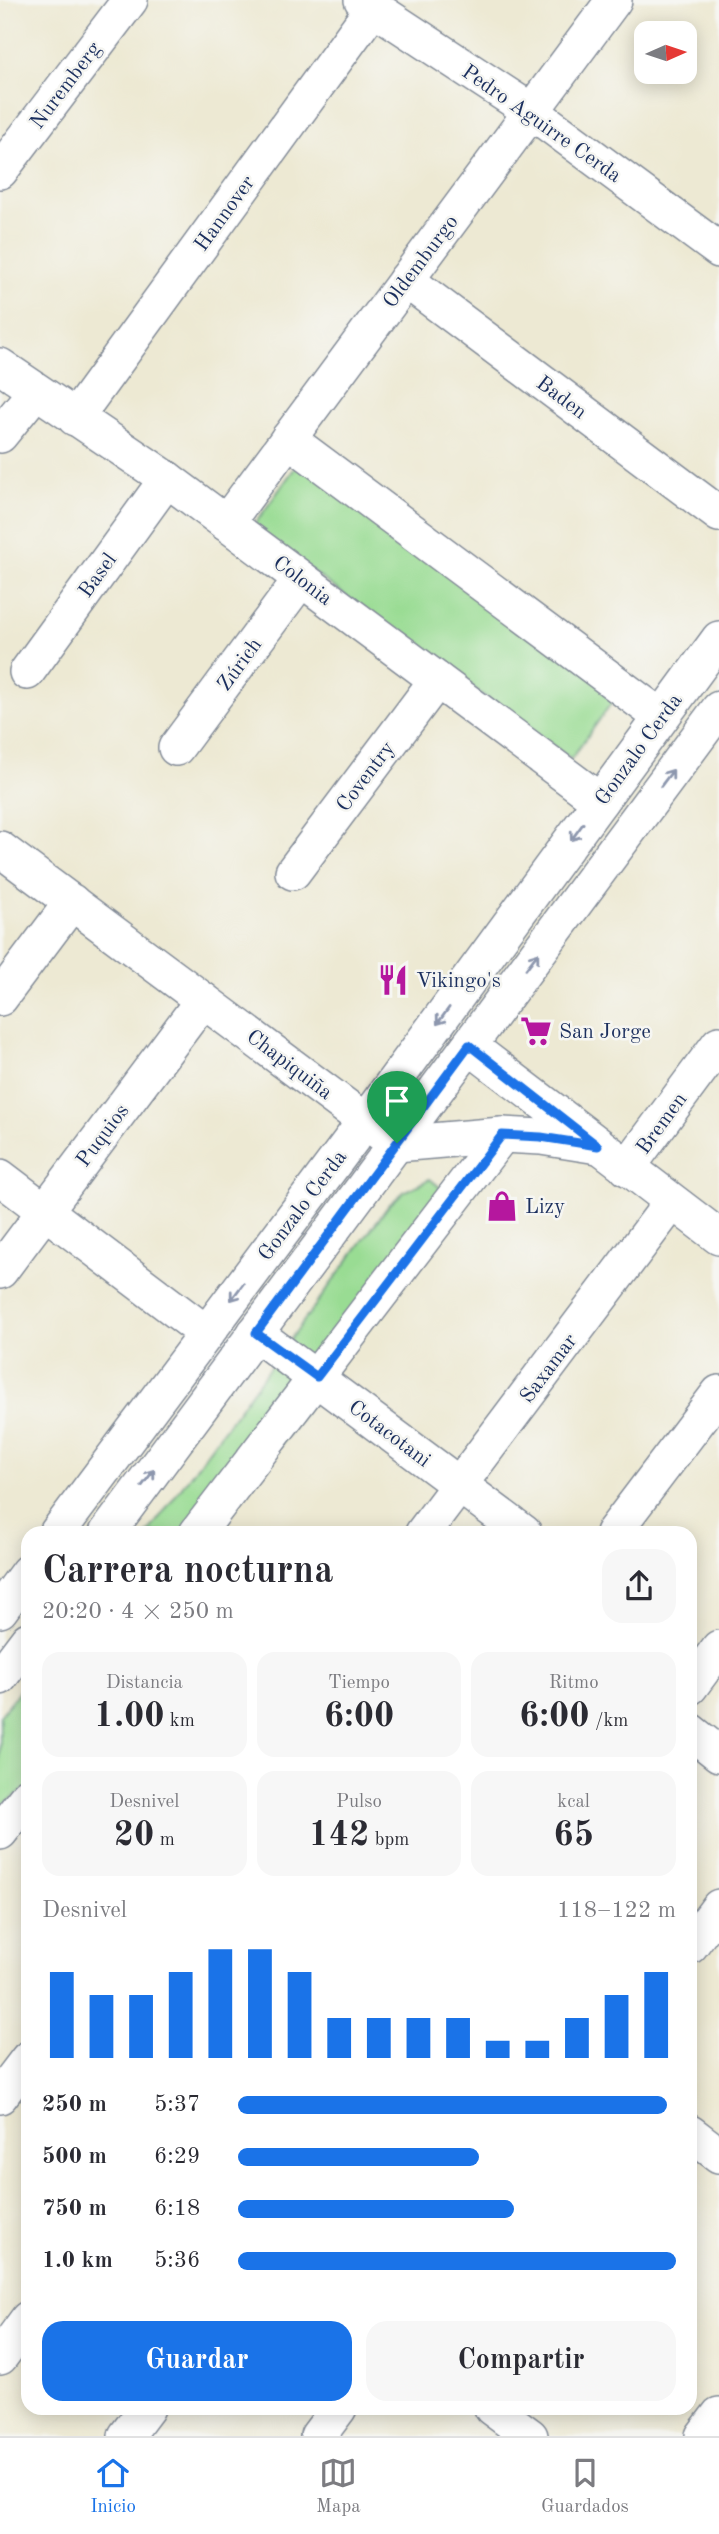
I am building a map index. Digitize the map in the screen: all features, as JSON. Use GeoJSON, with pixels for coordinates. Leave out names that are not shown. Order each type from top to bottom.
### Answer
{"type":"FeatureCollection","features":[{"type":"Feature","properties":{"kind":"street","name":"Nuremberg"},"geometry":{"type":"LineString","coordinates":[[0,171],[130,0]]}},
{"type":"Feature","properties":{"kind":"street","name":"Oldemburgo"},"geometry":{"type":"LineString","coordinates":[[226,523],[614,0]]}},
{"type":"Feature","properties":{"kind":"street","name":"Pedro Aguirre Cerda"},"geometry":{"type":"LineString","coordinates":[[368,4],[531,111],[719,250]]}},
{"type":"Feature","properties":{"kind":"street","name":"Hannover"},"geometry":{"type":"LineString","coordinates":[[75,418],[368,4]]}},
{"type":"Feature","properties":{"kind":"street","name":"Baden"},"geometry":{"type":"LineString","coordinates":[[406,280],[719,514]]}},
{"type":"Feature","properties":{"kind":"street","name":"Colonia"},"geometry":{"type":"LineString","coordinates":[[0,366],[167,479],[600,801]]}},
{"type":"Feature","properties":{"kind":"street"},"geometry":{"type":"LineString","coordinates":[[0,435],[35,392]]}},
{"type":"Feature","properties":{"kind":"street"},"geometry":{"type":"LineString","coordinates":[[288,439],[662,717]]}},
{"type":"Feature","properties":{"kind":"street","name":"Basel"},"geometry":{"type":"LineString","coordinates":[[27,672],[167,479]]}},
{"type":"Feature","properties":{"kind":"street","name":"Zúrich"},"geometry":{"type":"LineString","coordinates":[[176,748],[301,579]]}},
{"type":"Feature","properties":{"kind":"street","name":"Gonzalo Cerda"},"geometry":{"type":"LineString","coordinates":[[62,1526],[366,1120],[719,639]]}},
{"type":"Feature","properties":{"kind":"street","name":"Coventry"},"geometry":{"type":"LineString","coordinates":[[293,872],[437,680]]}},
{"type":"Feature","properties":{"kind":"street","name":"Gonzalo Cerda"},"geometry":{"type":"LineString","coordinates":[[112,1526],[719,709]]}},
{"type":"Feature","properties":{"kind":"street","name":"Chapiquiña"},"geometry":{"type":"LineString","coordinates":[[0,849],[397,1143]]}},
{"type":"Feature","properties":{"kind":"street"},"geometry":{"type":"LineString","coordinates":[[0,998],[72,902]]}},
{"type":"Feature","properties":{"kind":"street","name":"Puquios"},"geometry":{"type":"LineString","coordinates":[[0,1271],[204,1000]]}},
{"type":"Feature","properties":{"kind":"street","name":"Bremen"},"geometry":{"type":"LineString","coordinates":[[627,1168],[719,1044]]}},
{"type":"Feature","properties":{"kind":"street"},"geometry":{"type":"LineString","coordinates":[[469,1045],[719,1237]]}},
{"type":"Feature","properties":{"kind":"street"},"geometry":{"type":"LineString","coordinates":[[397,1143],[502,1135],[541,1137],[598,1146]]}},
{"type":"Feature","properties":{"kind":"street"},"geometry":{"type":"LineString","coordinates":[[202,1526],[502,1135]]}},
{"type":"Feature","properties":{"kind":"street"},"geometry":{"type":"LineString","coordinates":[[0,1177],[206,1334]]}},
{"type":"Feature","properties":{"kind":"street","name":"Saxamar"},"geometry":{"type":"LineString","coordinates":[[428,1526],[672,1202]]}},
{"type":"Feature","properties":{"kind":"street","name":"Cotacotani"},"geometry":{"type":"LineString","coordinates":[[256,1333],[515,1526]]}},
{"type":"Feature","properties":{"kind":"street"},"geometry":{"type":"LineString","coordinates":[[618,1526],[719,1393]]}},
{"type":"Feature","properties":{"kind":"street"},"geometry":{"type":"LineString","coordinates":[[21,1582],[0,1611],[21,1628]]}},
{"type":"Feature","properties":{"kind":"street"},"geometry":{"type":"LineString","coordinates":[[0,1677],[21,1649]]}},
{"type":"Feature","properties":{"kind":"street"},"geometry":{"type":"LineString","coordinates":[[697,1737],[719,1754]]}},
{"type":"Feature","properties":{"kind":"street"},"geometry":{"type":"LineString","coordinates":[[0,1832],[21,1805]]}},
{"type":"Feature","properties":{"kind":"street"},"geometry":{"type":"LineString","coordinates":[[697,1937],[719,1907]]}},
{"type":"Feature","properties":{"kind":"street"},"geometry":{"type":"LineString","coordinates":[[0,2096],[20,2059]]}},
{"type":"Feature","properties":{"kind":"street"},"geometry":{"type":"LineString","coordinates":[[697,2138],[719,2155]]}},
{"type":"Feature","properties":{"kind":"street"},"geometry":{"type":"LineString","coordinates":[[0,2357],[21,2328]]}},
{"type":"Feature","properties":{"kind":"street"},"geometry":{"type":"LineString","coordinates":[[125,2436],[142,2415]]}},
{"type":"Feature","properties":{"kind":"street"},"geometry":{"type":"LineString","coordinates":[[318,2436],[334,2415]]}},
{"type":"Feature","properties":{"kind":"street"},"geometry":{"type":"LineString","coordinates":[[703,2436],[719,2415]]}},
{"type":"Feature","properties":{"kind":"green space"},"geometry":{"type":"Polygon","coordinates":[[[304,455],[623,687],[571,759],[252,528],[304,455]]]}},
{"type":"Feature","properties":{"kind":"green space"},"geometry":{"type":"Polygon","coordinates":[[[430,1179],[459,1203],[220,1526],[153,1526],[389,1205],[405,1191],[430,1179]]]}},
{"type":"Feature","properties":{"kind":"green space"},"geometry":{"type":"Polygon","coordinates":[[[21,1689],[21,1792],[0,1806],[0,1716],[21,1689]]]}},
{"type":"Feature","properties":{"kind":"place","name":"Vikingo's"},"geometry":{"type":"Point","coordinates":[393,980]}},
{"type":"Feature","properties":{"kind":"place","name":"San Jorge"},"geometry":{"type":"Point","coordinates":[536,1031]}},
{"type":"Feature","properties":{"kind":"place","name":"Lizy"},"geometry":{"type":"Point","coordinates":[502,1206]}},
{"type":"Feature","properties":{"kind":"route"},"geometry":{"type":"LineString","coordinates":[[469,1045],[598,1146],[541,1137],[502,1135],[317,1377],[256,1333],[397,1143],[469,1045]]}}]}
